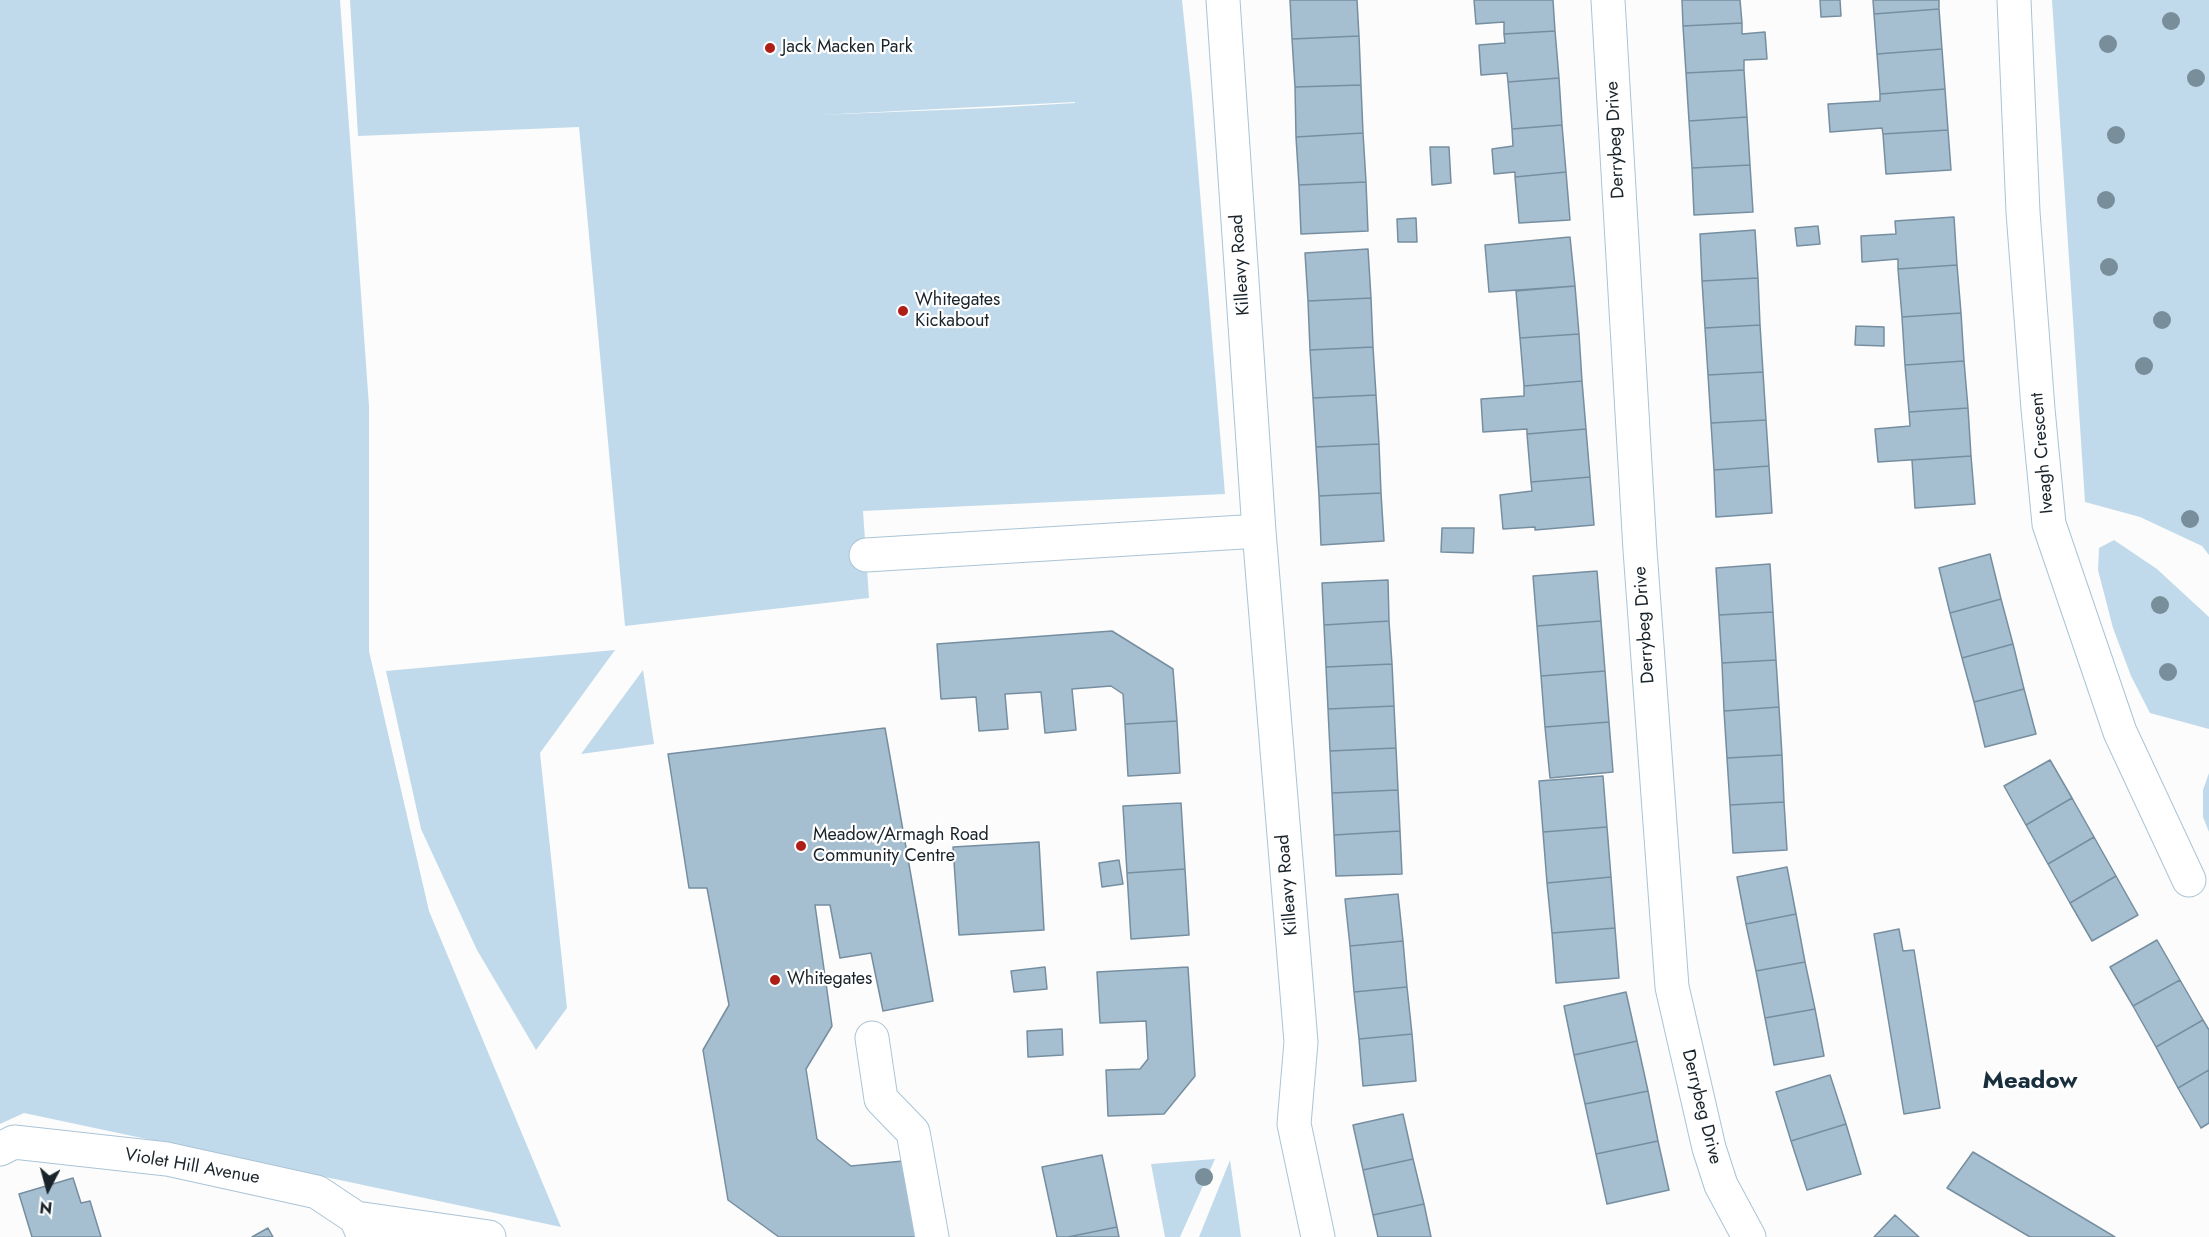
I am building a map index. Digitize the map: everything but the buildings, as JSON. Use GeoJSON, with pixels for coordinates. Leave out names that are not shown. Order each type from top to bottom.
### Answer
{"type":"FeatureCollection","features":[{"type":"Feature","properties":{"kind":"street","name":"Killeavy Road"},"geometry":{"type":"LineString","coordinates":[[1223,0],[1259,531],[1301,1042],[1294,1124],[1318,1237]]}},
{"type":"Feature","properties":{"kind":"street","name":"Derrybeg Drive"},"geometry":{"type":"LineString","coordinates":[[1608,0],[1640,550],[1672,987],[1709,1148],[1721,1185],[1749,1237]]}},
{"type":"Feature","properties":{"kind":"street","name":"Iveagh Crescent"},"geometry":{"type":"LineString","coordinates":[[2014,0],[2023,212],[2049,524],[2120,732],[2188,880]]}},
{"type":"Feature","properties":{"kind":"street"},"geometry":{"type":"LineString","coordinates":[[866,555],[1259,531]]}},
{"type":"Feature","properties":{"kind":"street"},"geometry":{"type":"LineString","coordinates":[[872,1038],[881,1100],[913,1132],[932,1237]]}},
{"type":"Feature","properties":{"kind":"street","name":"Violet Hill Avenue"},"geometry":{"type":"LineString","coordinates":[[0,1149],[14,1142],[167,1159],[317,1192],[360,1228]]}},
{"type":"Feature","properties":{"kind":"street"},"geometry":{"type":"LineString","coordinates":[[360,1228],[489,1237]]}},
{"type":"Feature","properties":{"kind":"shaded area"},"geometry":{"type":"Polygon","coordinates":[[[0,0],[340,0],[369,406],[369,651],[429,911],[561,1227],[24,1113],[0,1124],[0,0]]]}},
{"type":"Feature","properties":{"kind":"shaded area","name":"Whitegates Kickabout"},"geometry":{"type":"Polygon","coordinates":[[[350,0],[1182,0],[1225,494],[863,511],[869,598],[625,626],[579,127],[358,136],[350,0]],[[1075,102],[819,115],[991,108],[1075,102]]]}},
{"type":"Feature","properties":{"kind":"shaded area"},"geometry":{"type":"Polygon","coordinates":[[[2052,0],[2209,0],[2209,555],[2202,546],[2140,517],[2085,502],[2052,0]]]}},
{"type":"Feature","properties":{"kind":"shaded area"},"geometry":{"type":"Polygon","coordinates":[[[2114,540],[2157,569],[2209,617],[2209,729],[2150,713],[2131,676],[2113,628],[2098,570],[2099,548],[2114,540]]]}},
{"type":"Feature","properties":{"kind":"shaded area"},"geometry":{"type":"Polygon","coordinates":[[[615,650],[540,753],[567,1008],[536,1050],[477,950],[421,829],[386,671],[615,650]]]}},
{"type":"Feature","properties":{"kind":"shaded area"},"geometry":{"type":"Polygon","coordinates":[[[643,670],[654,744],[581,754],[643,670]]]}},
{"type":"Feature","properties":{"kind":"shaded area"},"geometry":{"type":"Polygon","coordinates":[[[2209,773],[2209,832],[2203,817],[2203,790],[2209,773]]]}},
{"type":"Feature","properties":{"kind":"shaded area"},"geometry":{"type":"Polygon","coordinates":[[[1215,1159],[1180,1237],[1165,1237],[1151,1164],[1215,1159]]]}},
{"type":"Feature","properties":{"kind":"shaded area"},"geometry":{"type":"Polygon","coordinates":[[[1230,1160],[1241,1237],[1199,1237],[1230,1160]]]}},
{"type":"Feature","properties":{"kind":"place","name":"Jack Macken Park"},"geometry":{"type":"Point","coordinates":[770,48]}},
{"type":"Feature","properties":{"kind":"place","name":"Whitegates Kickabout"},"geometry":{"type":"Point","coordinates":[903,311]}},
{"type":"Feature","properties":{"kind":"place","name":"Meadow/Armagh Road Community Centre"},"geometry":{"type":"Point","coordinates":[801,846]}},
{"type":"Feature","properties":{"kind":"place","name":"Whitegates"},"geometry":{"type":"Point","coordinates":[775,980]}},
{"type":"Feature","properties":{"kind":"district","name":"Meadow"},"geometry":{"type":"Point","coordinates":[2030,1082]}}]}
